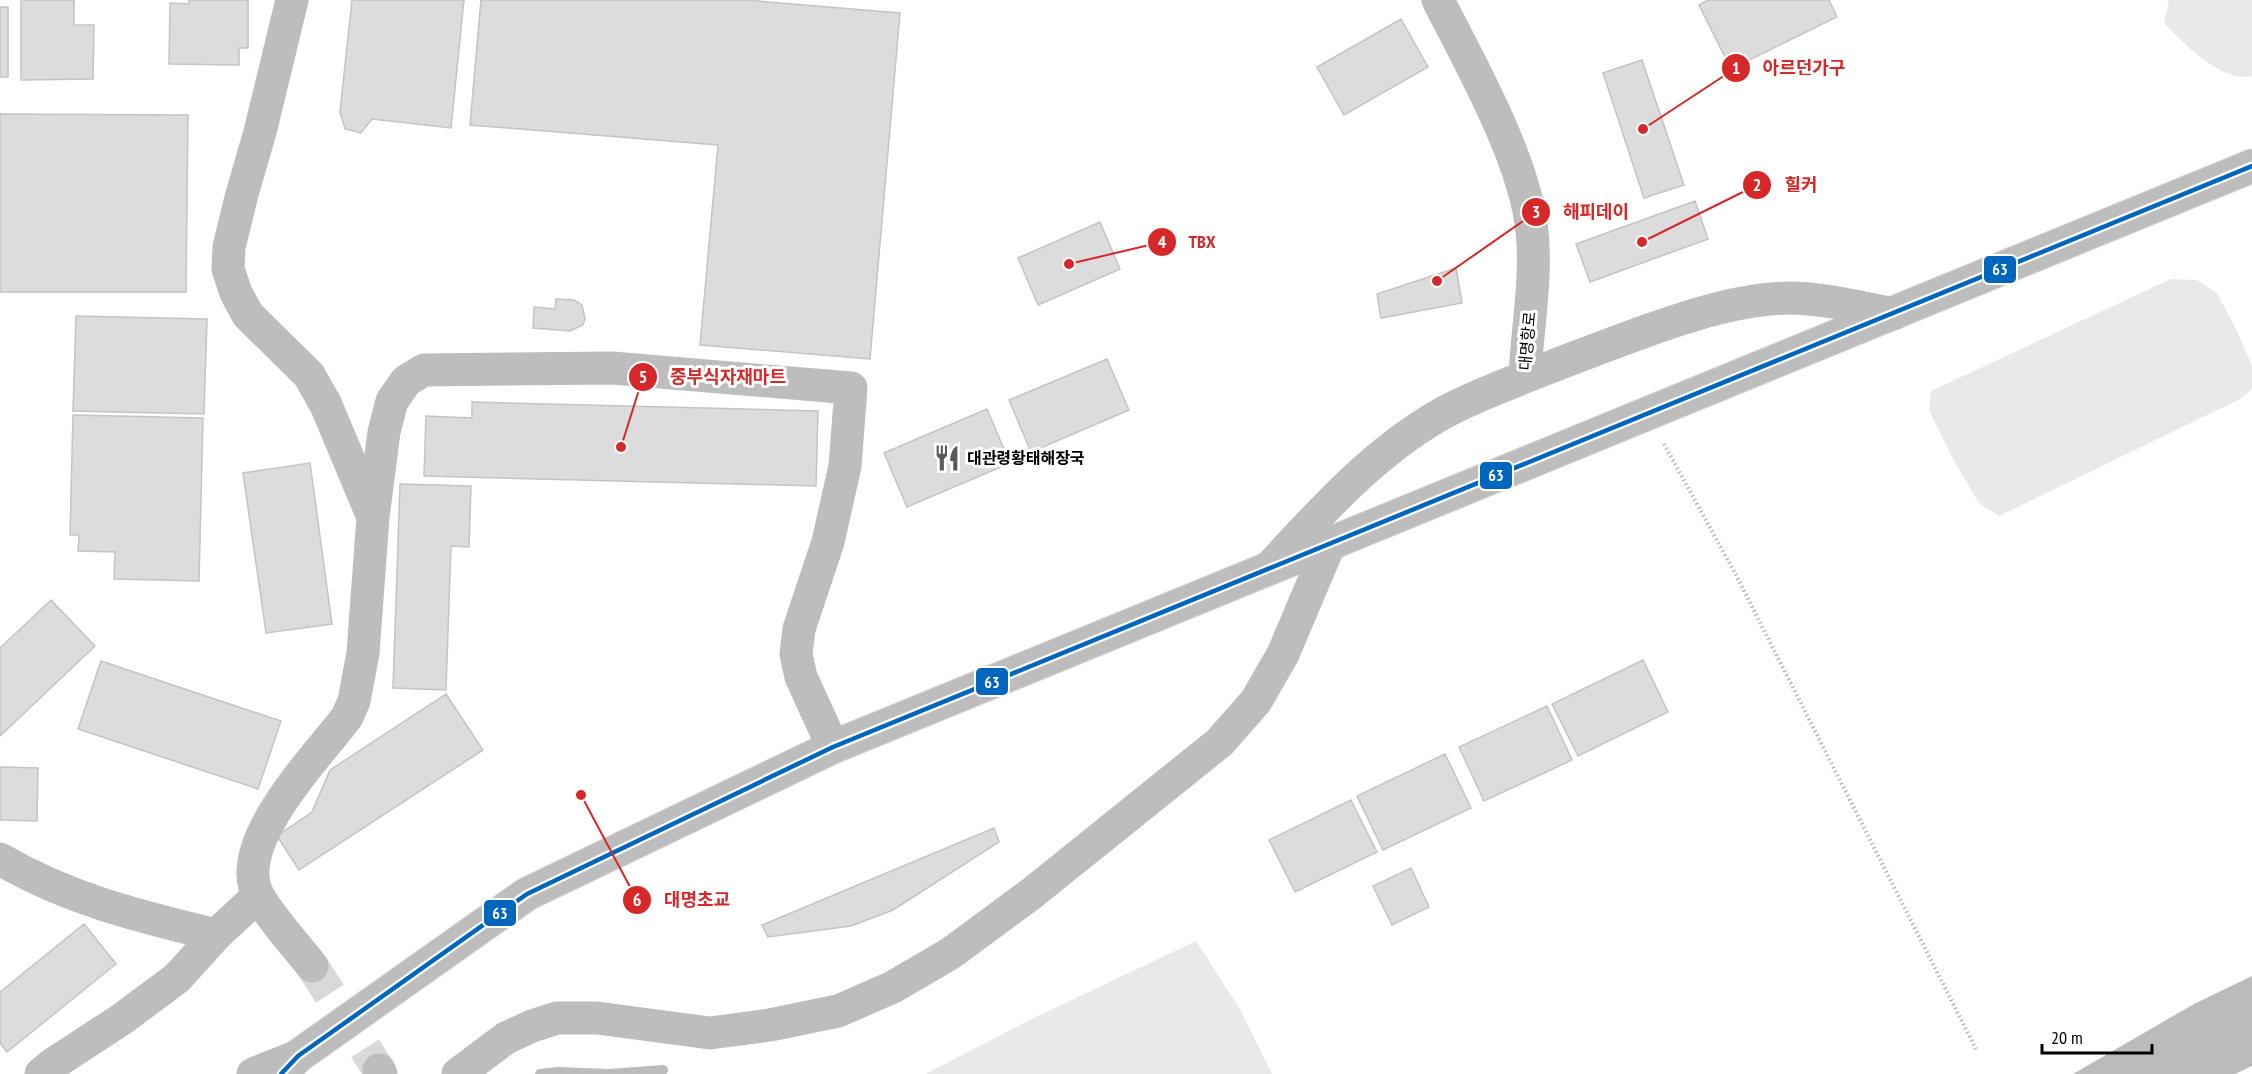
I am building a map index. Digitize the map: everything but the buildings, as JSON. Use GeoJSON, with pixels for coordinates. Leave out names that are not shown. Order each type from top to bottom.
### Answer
{"type":"FeatureCollection","features":[{"type":"Feature","properties":{"kind":"main road"},"geometry":{"type":"LineString","coordinates":[[292,0],[229,247],[228,269],[236,293],[248,315],[309,375],[326,405],[373,517]]}},
{"type":"Feature","properties":{"kind":"main road","name":"대명항로"},"geometry":{"type":"LineString","coordinates":[[1268,569],[1328,505],[1374,462],[1439,416],[1525,377],[1534,261],[1532,229],[1522,186],[1508,146],[1438,0]]}},
{"type":"Feature","properties":{"kind":"main road","name":"대명항로"},"geometry":{"type":"LineString","coordinates":[[253,1074],[289,1065],[527,894],[833,747],[2252,166]]}},
{"type":"Feature","properties":{"kind":"main road"},"geometry":{"type":"LineString","coordinates":[[1525,377],[1669,323],[1722,307],[1788,298],[1828,301],[1893,314]]}},
{"type":"Feature","properties":{"kind":"main road"},"geometry":{"type":"LineString","coordinates":[[312,966],[258,896],[253,874],[255,855],[278,806],[347,717],[354,701],[363,653],[373,517],[384,432],[392,401],[406,381],[424,370],[612,368],[850,388],[845,466],[828,542],[800,629],[796,654],[801,677],[833,747]]}},
{"type":"Feature","properties":{"kind":"main road"},"geometry":{"type":"LineString","coordinates":[[458,1074],[506,1038],[557,1018],[597,1018],[710,1033],[770,1025],[838,1011],[893,987],[951,953],[1031,894],[1220,742],[1256,701],[1283,654],[1330,543]]}},
{"type":"Feature","properties":{"kind":"main road"},"geometry":{"type":"LineString","coordinates":[[0,859],[39,880],[76,896],[132,914],[216,934]]}},
{"type":"Feature","properties":{"kind":"main road"},"geometry":{"type":"LineString","coordinates":[[41,1074],[177,978],[216,934],[258,896]]}},
{"type":"Feature","properties":{"kind":"path"},"geometry":{"type":"LineString","coordinates":[[1647,414],[1742,586],[1976,1049]]}},
{"type":"Feature","properties":{"kind":"shaded area"},"geometry":{"type":"Polygon","coordinates":[[[2169,0],[2252,0],[2252,76],[2241,77],[2216,68],[2181,40],[2164,23],[2169,0]]]}},
{"type":"Feature","properties":{"kind":"shaded area"},"geometry":{"type":"Polygon","coordinates":[[[2171,279],[2197,280],[2217,293],[2252,366],[2252,389],[2240,399],[1999,516],[1979,503],[1953,459],[1929,410],[1931,391],[2171,279]]]}},
{"type":"Feature","properties":{"kind":"shaded area"},"geometry":{"type":"Polygon","coordinates":[[[1196,941],[1240,1009],[1272,1074],[925,1074],[1038,1016],[1196,941]]]}},
{"type":"Feature","properties":{"kind":"shaded area"},"geometry":{"type":"Polygon","coordinates":[[[2252,976],[2252,1066],[2235,1074],[2073,1074],[2194,1004],[2252,976]]]}},
{"type":"Feature","properties":{"kind":"waterway"},"geometry":{"type":"LineString","coordinates":[[540,1074],[558,1072],[609,1074],[663,1070]]}},
{"type":"Feature","properties":{"kind":"tunnel"},"geometry":{"type":"LineString","coordinates":[[312,966],[379,1070]]}},
{"type":"Feature","properties":{"kind":"transit line","name":"63"},"geometry":{"type":"LineString","coordinates":[[281,1074],[298,1056],[527,894],[833,747],[2252,166]]}},
{"type":"Feature","properties":{"kind":"place","name":"아르던가구"},"geometry":{"type":"Point","coordinates":[1643,129]}},
{"type":"Feature","properties":{"kind":"place","name":"힐커"},"geometry":{"type":"Point","coordinates":[1642,242]}},
{"type":"Feature","properties":{"kind":"place","name":"TBX"},"geometry":{"type":"Point","coordinates":[1069,264]}},
{"type":"Feature","properties":{"kind":"place","name":"해피데이"},"geometry":{"type":"Point","coordinates":[1437,281]}},
{"type":"Feature","properties":{"kind":"place","name":"중부식자재마트"},"geometry":{"type":"Point","coordinates":[621,447]}},
{"type":"Feature","properties":{"kind":"place","name":"대관령황태해장국"},"geometry":{"type":"Point","coordinates":[947,458]}},
{"type":"Feature","properties":{"kind":"place","name":"대명초교"},"geometry":{"type":"Point","coordinates":[581,795]}}]}
